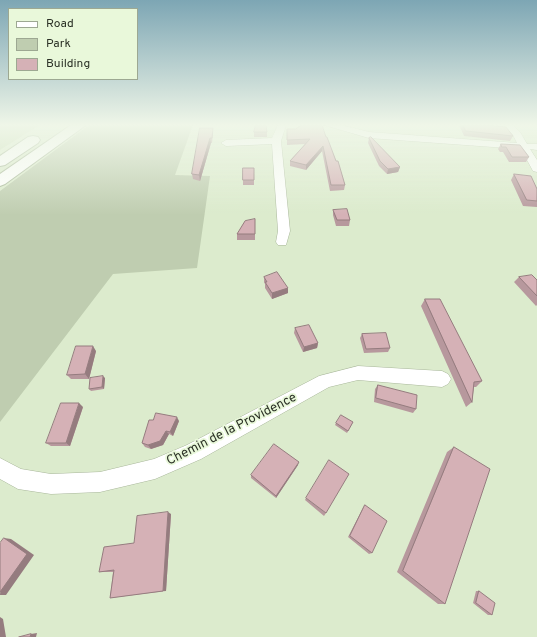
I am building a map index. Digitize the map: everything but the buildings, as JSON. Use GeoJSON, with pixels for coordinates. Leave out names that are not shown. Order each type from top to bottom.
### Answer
{"type":"FeatureCollection","features":[{"type":"Feature","properties":{"kind":"highway"},"geometry":{"type":"LineString","coordinates":[[0,162],[11,155]]}},
{"type":"Feature","properties":{"kind":"highway"},"geometry":{"type":"LineString","coordinates":[[0,181],[38,155]]}},
{"type":"Feature","properties":{"kind":"street"},"geometry":{"type":"LineString","coordinates":[[277,155],[284,231],[282,242]]}},
{"type":"Feature","properties":{"kind":"street","name":"Chemin de la Providence"},"geometry":{"type":"LineString","coordinates":[[0,468],[18,479],[51,484],[100,482],[155,469],[194,452],[325,381],[358,373],[442,379]]}},
{"type":"Feature","properties":{"kind":"green space"},"geometry":{"type":"Polygon","coordinates":[[[49,155],[182,155],[175,175],[210,176],[197,268],[113,274],[0,422],[0,191],[49,155]]]}}]}
